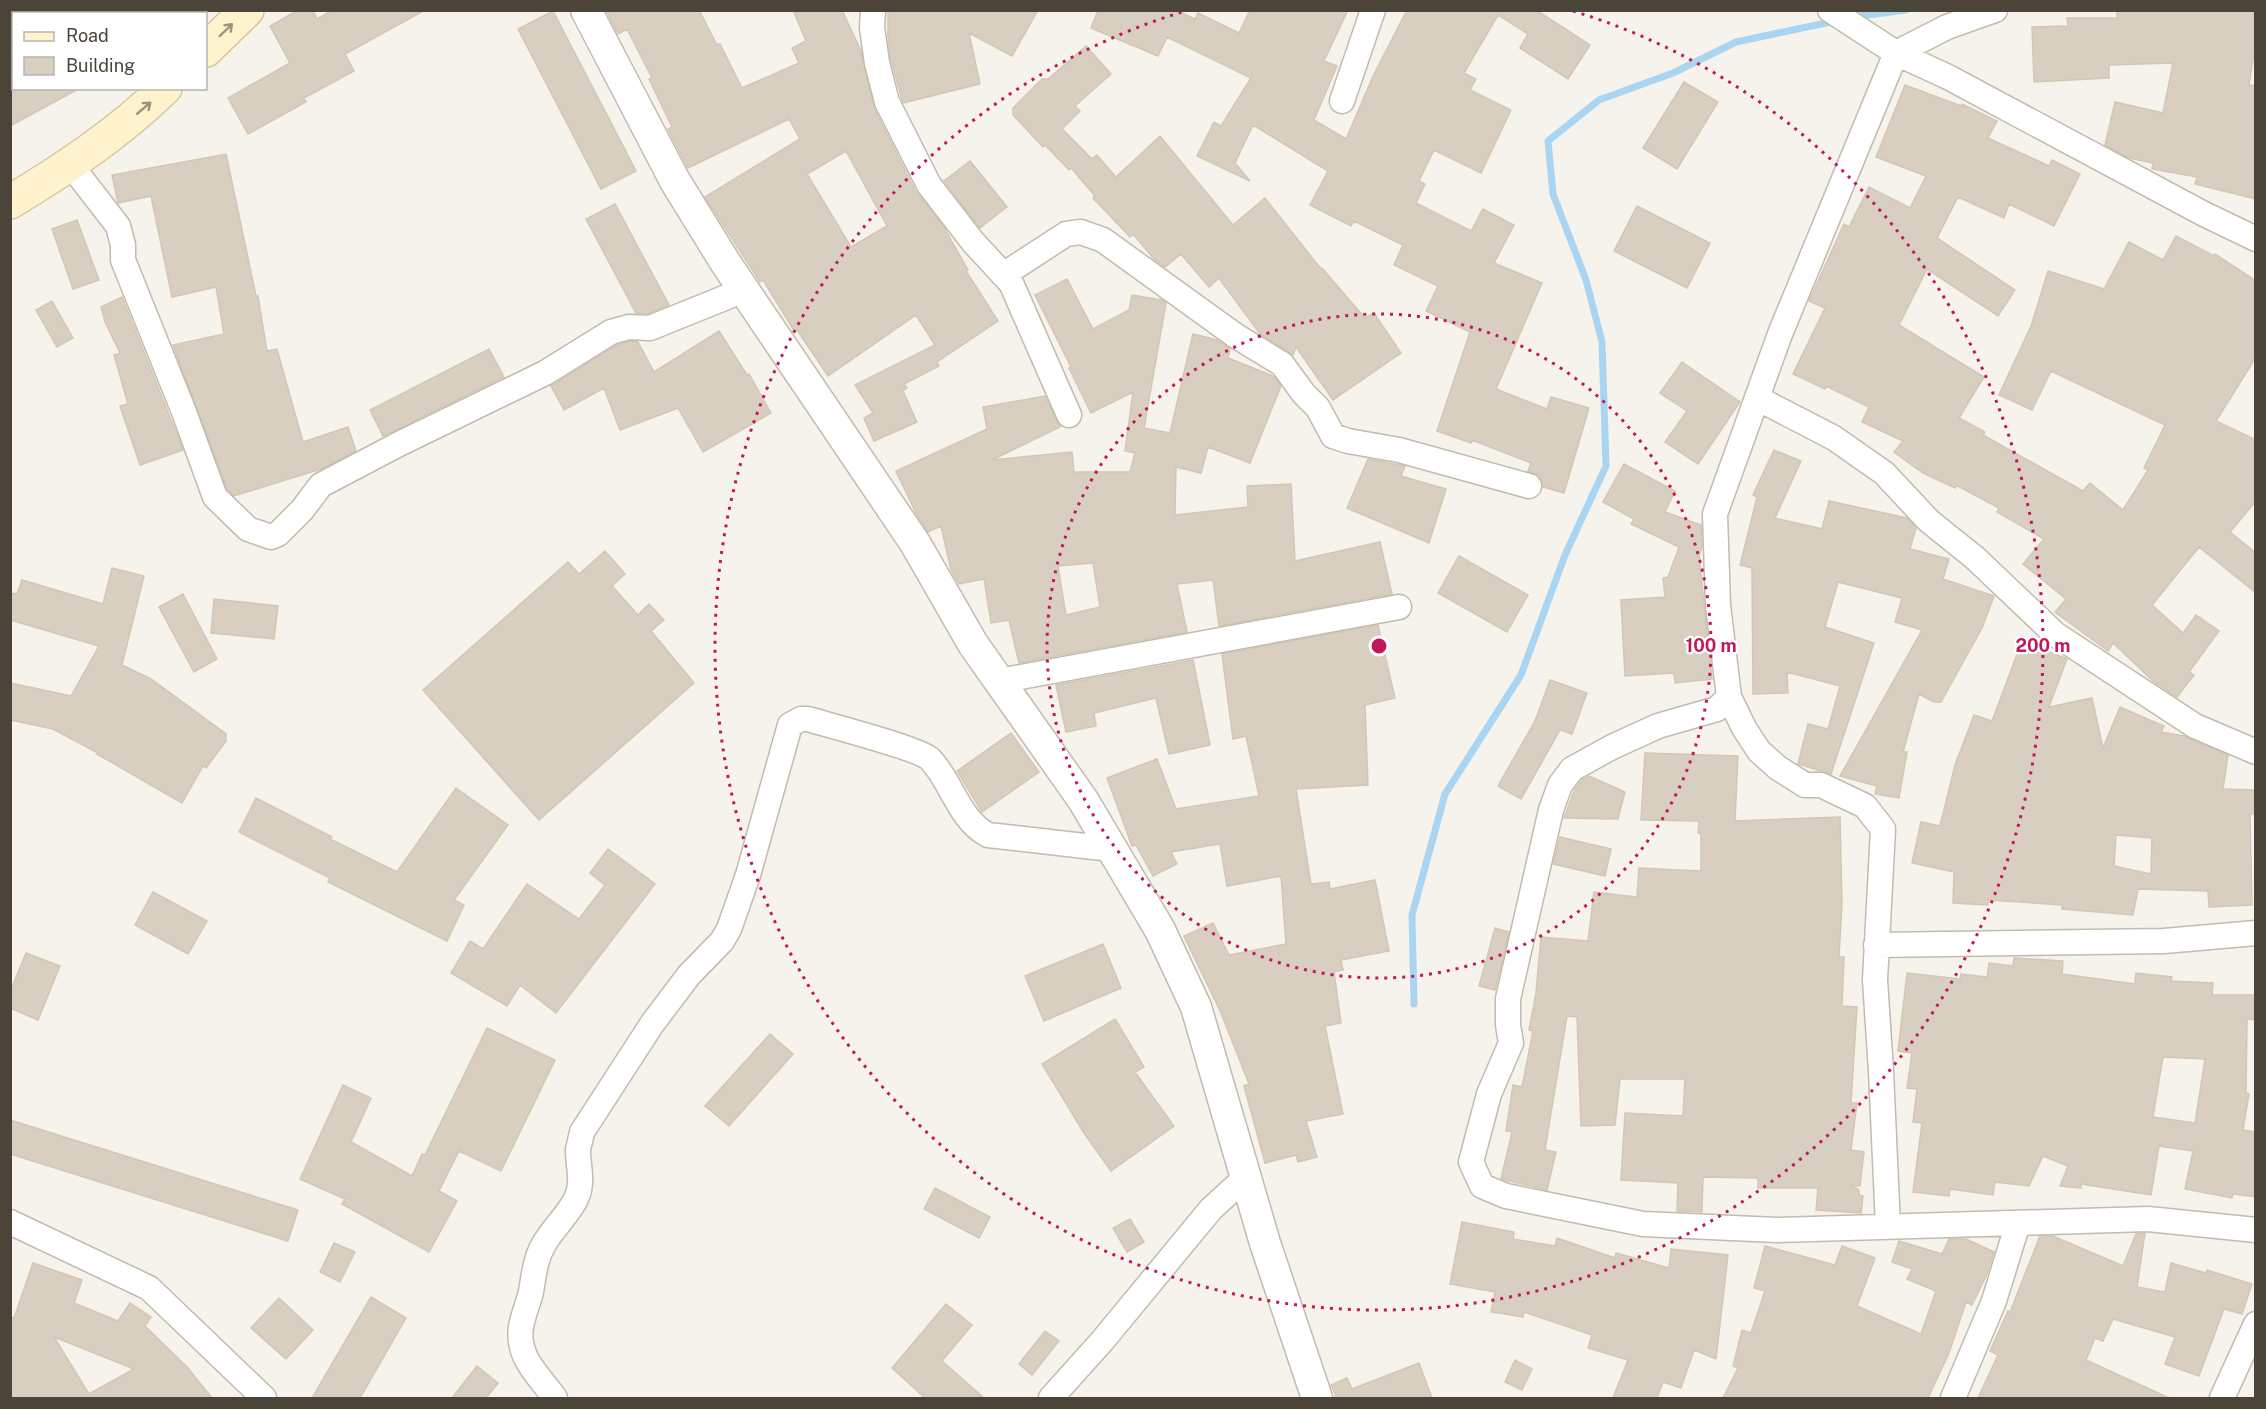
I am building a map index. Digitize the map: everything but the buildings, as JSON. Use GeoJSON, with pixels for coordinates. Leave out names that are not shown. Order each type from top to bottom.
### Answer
{"type":"FeatureCollection","features":[{"type":"Feature","properties":{"kind":"main road"},"geometry":{"type":"LineString","coordinates":[[207,49],[247,10]]}},
{"type":"Feature","properties":{"kind":"main road"},"geometry":{"type":"LineString","coordinates":[[10,178],[72,139],[130,90]]}},
{"type":"Feature","properties":{"kind":"main road"},"geometry":{"type":"LineString","coordinates":[[10,202],[70,164],[146,107],[163,90]]}},
{"type":"Feature","properties":{"kind":"street"},"geometry":{"type":"LineString","coordinates":[[586,10],[675,181],[744,290],[915,543],[973,644],[1083,800],[1160,930],[1196,1007],[1265,1243],[1317,1398]]}},
{"type":"Feature","properties":{"kind":"street"},"geometry":{"type":"LineString","coordinates":[[873,10],[872,28],[877,63],[887,102],[929,185],[973,242],[1011,283],[1069,415]]}},
{"type":"Feature","properties":{"kind":"street"},"geometry":{"type":"LineString","coordinates":[[1342,102],[1373,10]]}},
{"type":"Feature","properties":{"kind":"street"},"geometry":{"type":"LineString","coordinates":[[1888,1226],[1875,980],[1883,829],[1865,806],[1821,785],[1805,784],[1778,768],[1759,751],[1744,728],[1729,697],[1718,605],[1715,514],[1780,334],[1896,53],[1947,27],[1995,10]]}},
{"type":"Feature","properties":{"kind":"street"},"geometry":{"type":"LineString","coordinates":[[1839,17],[1896,53],[1948,77],[2204,214],[2256,239]]}},
{"type":"Feature","properties":{"kind":"street"},"geometry":{"type":"LineString","coordinates":[[70,164],[118,226],[123,245],[123,260],[184,412],[215,497],[248,529],[264,536],[271,537],[278,534],[302,510],[321,485],[545,373],[611,332],[629,327],[650,328],[744,290]]}},
{"type":"Feature","properties":{"kind":"street"},"geometry":{"type":"LineString","coordinates":[[1003,275],[1066,234],[1081,232],[1103,240],[1236,336],[1282,364],[1304,394],[1318,408],[1333,436],[1399,450],[1529,486]]}},
{"type":"Feature","properties":{"kind":"street"},"geometry":{"type":"LineString","coordinates":[[1757,398],[1834,438],[1884,473],[1929,521],[1975,558],[2055,634],[2194,726],[2256,752]]}},
{"type":"Feature","properties":{"kind":"street"},"geometry":{"type":"LineString","coordinates":[[999,681],[1399,608]]}},
{"type":"Feature","properties":{"kind":"street"},"geometry":{"type":"LineString","coordinates":[[1729,697],[1717,709],[1658,726],[1612,747],[1572,769],[1560,785],[1551,810],[1508,999],[1511,1044],[1489,1094],[1471,1162],[1482,1186],[1506,1196],[1643,1224],[1777,1230],[2148,1219],[2256,1230]]}},
{"type":"Feature","properties":{"kind":"street"},"geometry":{"type":"LineString","coordinates":[[555,1398],[530,1367],[521,1344],[520,1330],[531,1292],[534,1268],[543,1245],[558,1222],[570,1209],[580,1189],[578,1147],[582,1132],[652,1024],[689,975],[722,941],[729,929],[748,875],[790,725],[801,719],[808,719],[928,758],[978,830],[988,835],[1111,849]]}},
{"type":"Feature","properties":{"kind":"street"},"geometry":{"type":"LineString","coordinates":[[1876,945],[2164,941],[2256,933]]}},
{"type":"Feature","properties":{"kind":"street"},"geometry":{"type":"LineString","coordinates":[[1051,1398],[1103,1340],[1211,1209],[1246,1177]]}},
{"type":"Feature","properties":{"kind":"street"},"geometry":{"type":"LineString","coordinates":[[10,1222],[149,1288],[264,1398]]}},
{"type":"Feature","properties":{"kind":"street"},"geometry":{"type":"LineString","coordinates":[[1953,1398],[1994,1301],[2018,1223]]}},
{"type":"Feature","properties":{"kind":"street"},"geometry":{"type":"LineString","coordinates":[[2222,1398],[2256,1324]]}},
{"type":"Feature","properties":{"kind":"waterway"},"geometry":{"type":"LineString","coordinates":[[1852,17],[1906,10]]}},
{"type":"Feature","properties":{"kind":"waterway"},"geometry":{"type":"LineString","coordinates":[[1414,1004],[1412,915],[1445,794],[1521,675],[1565,555],[1606,466],[1602,342],[1586,280],[1553,194],[1548,141],[1599,100],[1673,73],[1736,42],[1835,21]]}}]}
